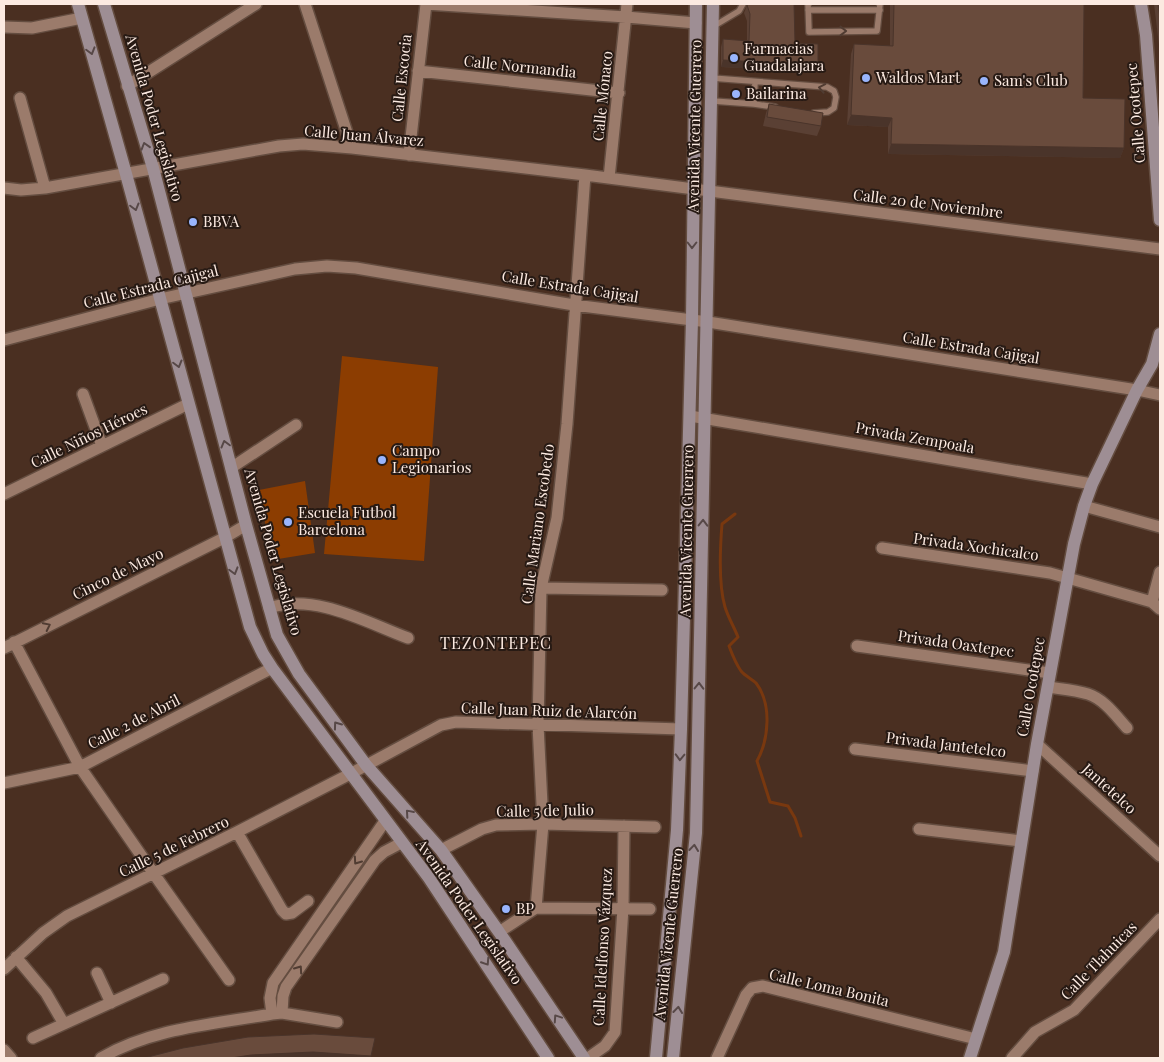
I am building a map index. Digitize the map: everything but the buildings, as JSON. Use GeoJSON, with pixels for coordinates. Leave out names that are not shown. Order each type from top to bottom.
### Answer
{"type":"FeatureCollection","features":[{"type":"Feature","properties":{"kind":"main road","name":"Avenida Poder Legislativo"},"geometry":{"type":"LineString","coordinates":[[78,4],[250,628],[272,668],[401,843],[430,878],[548,1058]]}},
{"type":"Feature","properties":{"kind":"main road","name":"Avenida Poder Legislativo"},"geometry":{"type":"LineString","coordinates":[[104,4],[152,168],[246,525],[277,635],[299,674],[366,765],[441,850],[584,1058]]}},
{"type":"Feature","properties":{"kind":"main road","name":"Avenida Vicente Guerrero"},"geometry":{"type":"LineString","coordinates":[[656,1058],[677,830],[681,729],[692,320],[696,4]]}},
{"type":"Feature","properties":{"kind":"main road","name":"Avenida Vicente Guerrero"},"geometry":{"type":"LineString","coordinates":[[673,1058],[696,833],[714,4]]}},
{"type":"Feature","properties":{"kind":"main road","name":"Calle Ocotepec"},"geometry":{"type":"LineString","coordinates":[[1141,4],[1146,35],[1160,220]]}},
{"type":"Feature","properties":{"kind":"main road","name":"Calle Ocotepec"},"geometry":{"type":"LineString","coordinates":[[970,1058],[1004,952],[1037,744],[1067,577],[1084,506],[1092,484],[1137,390],[1156,362],[1160,334]]}},
{"type":"Feature","properties":{"kind":"street"},"geometry":{"type":"LineString","coordinates":[[127,86],[256,4]]}},
{"type":"Feature","properties":{"kind":"street"},"geometry":{"type":"LineString","coordinates":[[305,4],[352,148]]}},
{"type":"Feature","properties":{"kind":"street"},"geometry":{"type":"LineString","coordinates":[[426,4],[554,8],[696,23]]}},
{"type":"Feature","properties":{"kind":"street","name":"Calle Escocia"},"geometry":{"type":"LineString","coordinates":[[409,155],[426,4]]}},
{"type":"Feature","properties":{"kind":"street","name":"Calle Mónaco"},"geometry":{"type":"LineString","coordinates":[[609,178],[627,4]]}},
{"type":"Feature","properties":{"kind":"street"},"geometry":{"type":"LineString","coordinates":[[4,27],[32,28],[82,18]]}},
{"type":"Feature","properties":{"kind":"street","name":"Calle Normandia"},"geometry":{"type":"LineString","coordinates":[[418,71],[619,93]]}},
{"type":"Feature","properties":{"kind":"street"},"geometry":{"type":"LineString","coordinates":[[20,98],[45,188]]}},
{"type":"Feature","properties":{"kind":"street","name":"Calle Juan Álvarez"},"geometry":{"type":"LineString","coordinates":[[4,188],[21,190],[45,188],[279,146],[303,144],[352,148],[693,189]]}},
{"type":"Feature","properties":{"kind":"street","name":"Calle Mariano Escobedo"},"geometry":{"type":"LineString","coordinates":[[536,908],[543,824],[538,725],[541,588],[557,518],[567,424],[584,175]]}},
{"type":"Feature","properties":{"kind":"street","name":"Calle 20 de Noviembre"},"geometry":{"type":"LineString","coordinates":[[693,189],[1160,249]]}},
{"type":"Feature","properties":{"kind":"street","name":"Calle Estrada Cajigal"},"geometry":{"type":"LineString","coordinates":[[4,340],[160,299],[295,269],[328,266],[356,268],[574,304],[708,322],[1160,395]]}},
{"type":"Feature","properties":{"kind":"street"},"geometry":{"type":"LineString","coordinates":[[83,394],[102,446]]}},
{"type":"Feature","properties":{"kind":"street","name":"Calle Niños Héroes"},"geometry":{"type":"LineString","coordinates":[[4,494],[188,404]]}},
{"type":"Feature","properties":{"kind":"street","name":"Privada Zempoala"},"geometry":{"type":"LineString","coordinates":[[690,416],[706,417],[1092,484]]}},
{"type":"Feature","properties":{"kind":"street"},"geometry":{"type":"LineString","coordinates":[[231,468],[296,425]]}},
{"type":"Feature","properties":{"kind":"street"},"geometry":{"type":"LineString","coordinates":[[1084,506],[1160,527]]}},
{"type":"Feature","properties":{"kind":"street","name":"Cinco de Mayo"},"geometry":{"type":"LineString","coordinates":[[9,645],[224,538],[246,525]]}},
{"type":"Feature","properties":{"kind":"street","name":"Privada Xochicalco"},"geometry":{"type":"LineString","coordinates":[[882,548],[1050,573],[1156,606]]}},
{"type":"Feature","properties":{"kind":"street"},"geometry":{"type":"LineString","coordinates":[[1156,606],[1160,572]]}},
{"type":"Feature","properties":{"kind":"street"},"geometry":{"type":"LineString","coordinates":[[541,588],[662,590]]}},
{"type":"Feature","properties":{"kind":"street"},"geometry":{"type":"LineString","coordinates":[[269,608],[281,605],[326,608],[408,638]]}},
{"type":"Feature","properties":{"kind":"street"},"geometry":{"type":"LineString","coordinates":[[9,645],[80,768],[229,980]]}},
{"type":"Feature","properties":{"kind":"street","name":"Privada Oaxtepec"},"geometry":{"type":"LineString","coordinates":[[857,646],[1050,673]]}},
{"type":"Feature","properties":{"kind":"street","name":"Calle 2 de Abril"},"geometry":{"type":"LineString","coordinates":[[4,782],[80,768],[272,668]]}},
{"type":"Feature","properties":{"kind":"street"},"geometry":{"type":"LineString","coordinates":[[1048,687],[1088,694],[1096,698],[1108,707],[1127,728]]}},
{"type":"Feature","properties":{"kind":"street","name":"Calle Juan Ruiz de Alarcón"},"geometry":{"type":"LineString","coordinates":[[366,765],[441,724],[456,722],[681,729]]}},
{"type":"Feature","properties":{"kind":"street","name":"Jantetelco"},"geometry":{"type":"LineString","coordinates":[[1037,744],[1160,856]]}},
{"type":"Feature","properties":{"kind":"street","name":"Privada Jantetelco"},"geometry":{"type":"LineString","coordinates":[[854,749],[1033,771]]}},
{"type":"Feature","properties":{"kind":"street","name":"Calle 5 de Febrero"},"geometry":{"type":"LineString","coordinates":[[4,969],[43,933],[67,916],[154,874],[366,765]]}},
{"type":"Feature","properties":{"kind":"street"},"geometry":{"type":"LineString","coordinates":[[277,1014],[270,998],[273,983],[385,820]]}},
{"type":"Feature","properties":{"kind":"street","name":"Calle 5 de Julio"},"geometry":{"type":"LineString","coordinates":[[441,850],[482,829],[496,825],[543,824],[655,827]]}},
{"type":"Feature","properties":{"kind":"street","name":"Calle Idelfonso Vázquez"},"geometry":{"type":"LineString","coordinates":[[588,1058],[605,1046],[615,1032],[622,908],[624,826]]}},
{"type":"Feature","properties":{"kind":"street"},"geometry":{"type":"LineString","coordinates":[[919,830],[1021,841]]}},
{"type":"Feature","properties":{"kind":"street"},"geometry":{"type":"LineString","coordinates":[[237,832],[286,914],[308,901]]}},
{"type":"Feature","properties":{"kind":"street"},"geometry":{"type":"LineString","coordinates":[[277,1014],[286,987],[375,860],[384,852],[401,843]]}},
{"type":"Feature","properties":{"kind":"street"},"geometry":{"type":"LineString","coordinates":[[499,932],[536,908],[650,909]]}},
{"type":"Feature","properties":{"kind":"street","name":"Calle Tlahuicas"},"geometry":{"type":"LineString","coordinates":[[1012,1058],[1035,1032],[1074,1010],[1160,919]]}},
{"type":"Feature","properties":{"kind":"street"},"geometry":{"type":"LineString","coordinates":[[16,957],[46,993],[64,1024]]}},
{"type":"Feature","properties":{"kind":"street"},"geometry":{"type":"LineString","coordinates":[[96,973],[111,1003]]}},
{"type":"Feature","properties":{"kind":"street"},"geometry":{"type":"LineString","coordinates":[[33,1038],[163,979]]}},
{"type":"Feature","properties":{"kind":"street","name":"Calle Loma Bonita"},"geometry":{"type":"LineString","coordinates":[[717,1058],[746,995],[752,988],[763,986],[976,1039]]}},
{"type":"Feature","properties":{"kind":"street"},"geometry":{"type":"LineString","coordinates":[[101,1058],[115,1050],[153,1035],[277,1014],[338,1022]]}},
{"type":"Feature","properties":{"kind":"street"},"geometry":{"type":"LineString","coordinates":[[4,1050],[11,1058]]}},
{"type":"Feature","properties":{"kind":"lane"},"geometry":{"type":"LineString","coordinates":[[714,24],[720,4]]}},
{"type":"Feature","properties":{"kind":"lane"},"geometry":{"type":"LineString","coordinates":[[714,24],[738,11],[743,4]]}},
{"type":"Feature","properties":{"kind":"lane"},"geometry":{"type":"LineString","coordinates":[[808,7],[880,7],[878,31],[809,32],[808,7]]}},
{"type":"Feature","properties":{"kind":"lane"},"geometry":{"type":"LineString","coordinates":[[712,78],[827,87],[834,91],[836,98],[834,108],[828,112],[809,112]]}},
{"type":"Feature","properties":{"kind":"lane"},"geometry":{"type":"LineString","coordinates":[[754,104],[755,82]]}},
{"type":"Feature","properties":{"kind":"lane"},"geometry":{"type":"LineString","coordinates":[[713,101],[782,108]]}},
{"type":"Feature","properties":{"kind":"shaded area","name":"Campo Legionarios"},"geometry":{"type":"Polygon","coordinates":[[[342,356],[438,367],[424,561],[324,554],[342,356]]]}},
{"type":"Feature","properties":{"kind":"shaded area","name":"Escuela Futbol Barcelona"},"geometry":{"type":"Polygon","coordinates":[[[305,481],[315,553],[272,560],[259,490],[305,481]]]}},
{"type":"Feature","properties":{"kind":"waterway"},"geometry":{"type":"LineString","coordinates":[[735,514],[722,524],[721,544],[720,577],[723,598],[726,611],[738,637],[729,646],[739,668],[756,683],[765,701],[767,711],[766,732],[757,761],[770,802],[788,806],[795,818],[801,836]]}},
{"type":"Feature","properties":{"kind":"place","name":"Farmacias Guadalajara"},"geometry":{"type":"Point","coordinates":[734,58]}},
{"type":"Feature","properties":{"kind":"place","name":"Waldos Mart"},"geometry":{"type":"Point","coordinates":[866,78]}},
{"type":"Feature","properties":{"kind":"place","name":"Sam's Club"},"geometry":{"type":"Point","coordinates":[984,81]}},
{"type":"Feature","properties":{"kind":"place","name":"Bailarina"},"geometry":{"type":"Point","coordinates":[736,94]}},
{"type":"Feature","properties":{"kind":"place","name":"BBVA"},"geometry":{"type":"Point","coordinates":[193,222]}},
{"type":"Feature","properties":{"kind":"place","name":"Campo Legionarios"},"geometry":{"type":"Point","coordinates":[382,460]}},
{"type":"Feature","properties":{"kind":"place","name":"Escuela Futbol Barcelona"},"geometry":{"type":"Point","coordinates":[288,522]}},
{"type":"Feature","properties":{"kind":"place","name":"BP"},"geometry":{"type":"Point","coordinates":[506,909]}},
{"type":"Feature","properties":{"kind":"district","name":"TEZONTEPEC"},"geometry":{"type":"Point","coordinates":[496,643]}}]}
